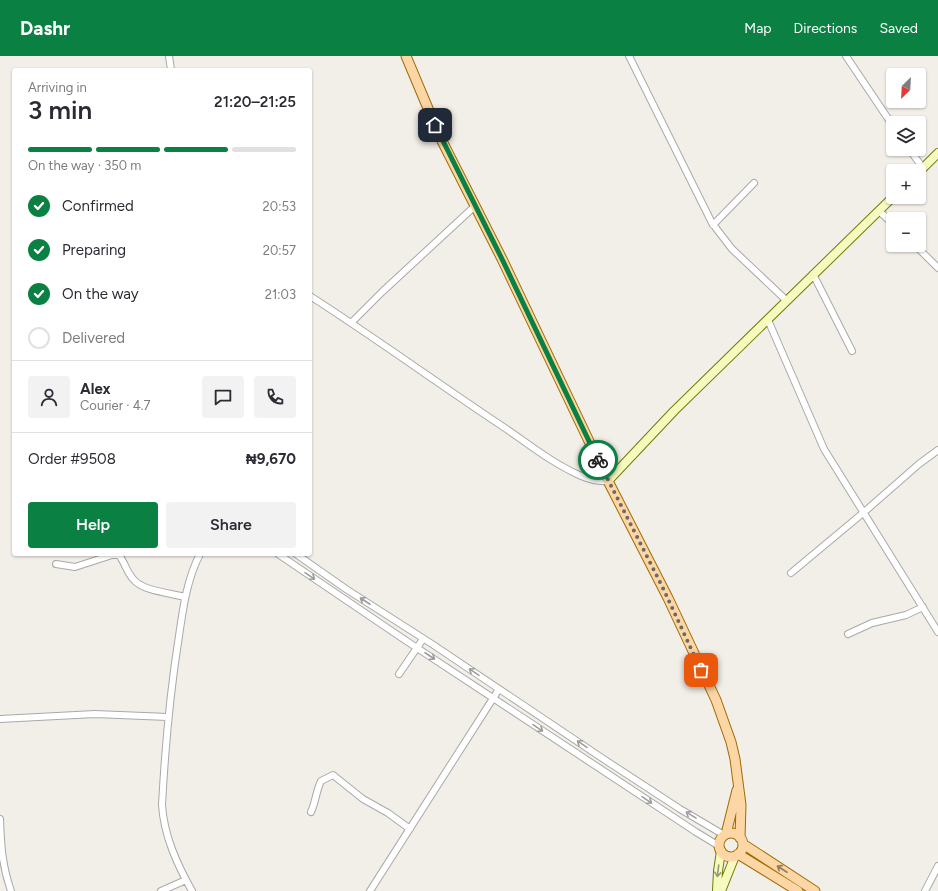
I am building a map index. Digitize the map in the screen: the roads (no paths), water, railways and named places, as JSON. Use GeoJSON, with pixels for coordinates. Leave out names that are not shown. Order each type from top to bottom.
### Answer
{"type":"FeatureCollection","features":[{"type":"Feature","properties":{"kind":"main road"},"geometry":{"type":"LineString","coordinates":[[406,56],[440,137],[502,259],[608,481],[671,605],[716,700],[731,742],[739,785],[742,847],[737,855]]}},
{"type":"Feature","properties":{"kind":"main road"},"geometry":{"type":"LineString","coordinates":[[739,785],[725,835],[721,839],[720,849],[729,856],[737,855],[798,891]]}},
{"type":"Feature","properties":{"kind":"main road"},"geometry":{"type":"LineString","coordinates":[[725,835],[734,833],[742,841],[815,891]]}},
{"type":"Feature","properties":{"kind":"street"},"geometry":{"type":"LineString","coordinates":[[169,56],[171,68]]}},
{"type":"Feature","properties":{"kind":"street"},"geometry":{"type":"LineString","coordinates":[[629,56],[713,225],[732,249],[786,300]]}},
{"type":"Feature","properties":{"kind":"street"},"geometry":{"type":"LineString","coordinates":[[846,56],[886,116]]}},
{"type":"Feature","properties":{"kind":"street"},"geometry":{"type":"LineString","coordinates":[[926,165],[938,153]]}},
{"type":"Feature","properties":{"kind":"street"},"geometry":{"type":"LineString","coordinates":[[713,225],[754,183]]}},
{"type":"Feature","properties":{"kind":"street"},"geometry":{"type":"LineString","coordinates":[[312,297],[352,322],[468,403],[558,463],[586,478],[601,482],[608,481],[674,411],[886,204]]}},
{"type":"Feature","properties":{"kind":"street"},"geometry":{"type":"LineString","coordinates":[[352,322],[382,292],[475,206]]}},
{"type":"Feature","properties":{"kind":"street"},"geometry":{"type":"LineString","coordinates":[[879,211],[886,218]]}},
{"type":"Feature","properties":{"kind":"street"},"geometry":{"type":"LineString","coordinates":[[922,252],[938,268]]}},
{"type":"Feature","properties":{"kind":"street"},"geometry":{"type":"LineString","coordinates":[[813,274],[852,350]]}},
{"type":"Feature","properties":{"kind":"street"},"geometry":{"type":"LineString","coordinates":[[768,320],[824,449],[938,632]]}},
{"type":"Feature","properties":{"kind":"street"},"geometry":{"type":"LineString","coordinates":[[791,573],[919,464],[938,450]]}},
{"type":"Feature","properties":{"kind":"street"},"geometry":{"type":"LineString","coordinates":[[56,564],[75,567],[106,556]]}},
{"type":"Feature","properties":{"kind":"street"},"geometry":{"type":"LineString","coordinates":[[120,556],[133,579],[138,584],[146,588],[185,597]]}},
{"type":"Feature","properties":{"kind":"street"},"geometry":{"type":"LineString","coordinates":[[192,891],[167,838],[162,816],[162,805],[168,717],[185,597],[199,556]]}},
{"type":"Feature","properties":{"kind":"street"},"geometry":{"type":"LineString","coordinates":[[281,556],[720,849],[717,891]]}},
{"type":"Feature","properties":{"kind":"street"},"geometry":{"type":"LineString","coordinates":[[299,556],[605,760],[691,816],[725,835]]}},
{"type":"Feature","properties":{"kind":"street"},"geometry":{"type":"LineString","coordinates":[[324,585],[329,577]]}},
{"type":"Feature","properties":{"kind":"street"},"geometry":{"type":"LineString","coordinates":[[848,634],[872,623],[906,615],[923,607]]}},
{"type":"Feature","properties":{"kind":"street"},"geometry":{"type":"LineString","coordinates":[[400,674],[423,639]]}},
{"type":"Feature","properties":{"kind":"street"},"geometry":{"type":"LineString","coordinates":[[444,665],[450,656]]}},
{"type":"Feature","properties":{"kind":"street"},"geometry":{"type":"LineString","coordinates":[[370,891],[499,689]]}},
{"type":"Feature","properties":{"kind":"street"},"geometry":{"type":"LineString","coordinates":[[0,719],[95,714],[168,717]]}},
{"type":"Feature","properties":{"kind":"street"},"geometry":{"type":"LineString","coordinates":[[311,812],[316,800],[317,789],[320,781],[333,775],[363,799],[388,813],[410,829]]}},
{"type":"Feature","properties":{"kind":"street"},"geometry":{"type":"LineString","coordinates":[[0,819],[1,852],[11,891]]}},
{"type":"Feature","properties":{"kind":"street"},"geometry":{"type":"LineString","coordinates":[[721,891],[737,855]]}},
{"type":"Feature","properties":{"kind":"street"},"geometry":{"type":"LineString","coordinates":[[925,891],[938,866]]}},
{"type":"Feature","properties":{"kind":"street"},"geometry":{"type":"LineString","coordinates":[[161,891],[186,880]]}}]}
